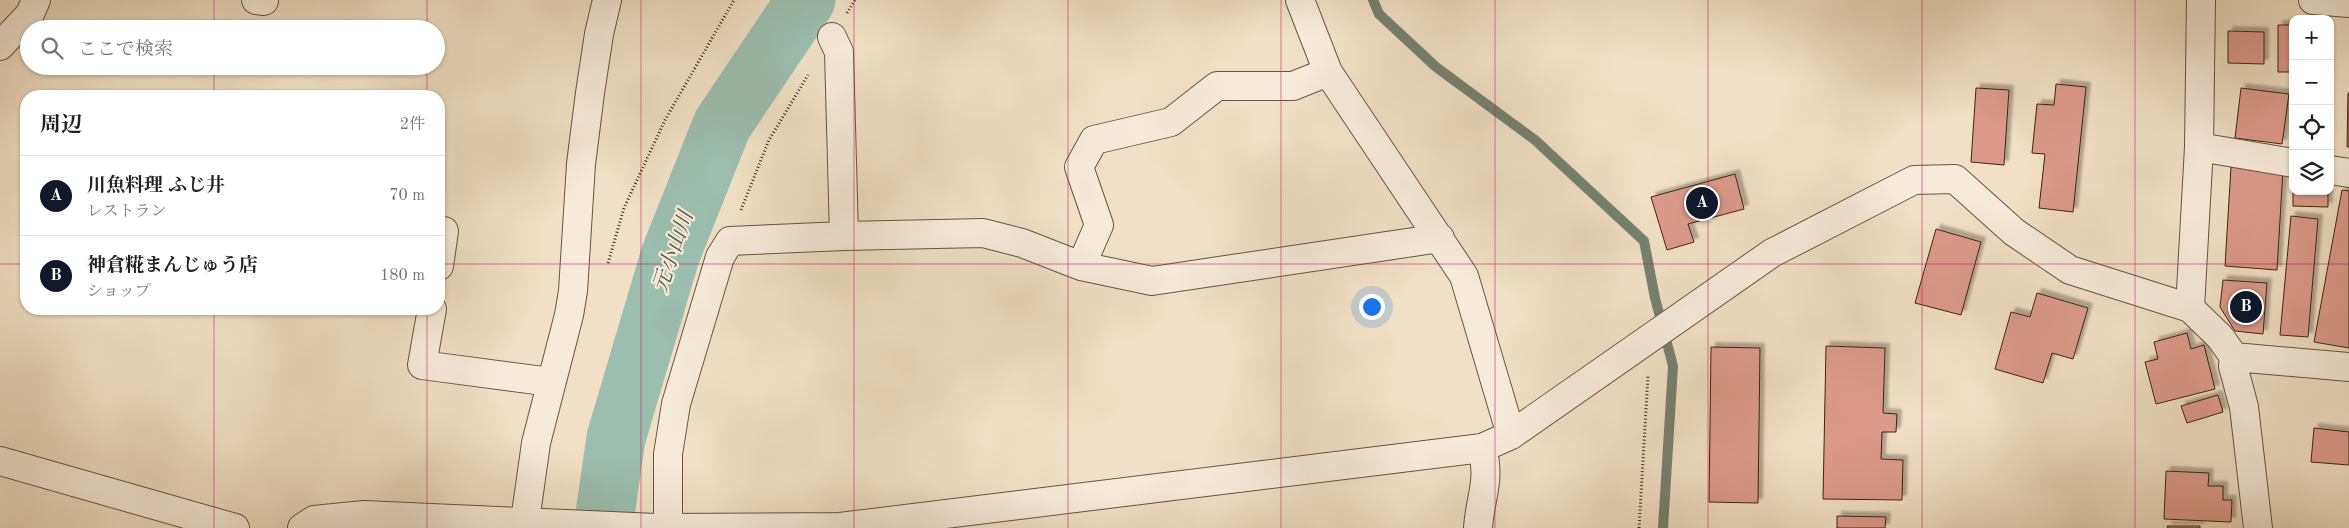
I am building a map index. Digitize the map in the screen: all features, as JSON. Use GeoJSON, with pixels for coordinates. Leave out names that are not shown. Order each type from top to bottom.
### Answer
{"type":"FeatureCollection","features":[{"type":"Feature","properties":{"kind":"street"},"geometry":{"type":"LineString","coordinates":[[24,20],[30,14],[36,0]]}},
{"type":"Feature","properties":{"kind":"street"},"geometry":{"type":"LineString","coordinates":[[525,521],[536,443],[569,315],[573,291],[581,164],[599,34],[607,0]]}},
{"type":"Feature","properties":{"kind":"street"},"geometry":{"type":"LineString","coordinates":[[1300,0],[1328,72],[1464,276],[1511,435]]}},
{"type":"Feature","properties":{"kind":"street"},"geometry":{"type":"LineString","coordinates":[[2190,308],[2199,147],[2201,0]]}},
{"type":"Feature","properties":{"kind":"street"},"geometry":{"type":"LineString","coordinates":[[2313,0],[2349,3]]}},
{"type":"Feature","properties":{"kind":"street"},"geometry":{"type":"LineString","coordinates":[[0,46],[20,25]]}},
{"type":"Feature","properties":{"kind":"street"},"geometry":{"type":"LineString","coordinates":[[832,37],[838,52],[844,236]]}},
{"type":"Feature","properties":{"kind":"street"},"geometry":{"type":"LineString","coordinates":[[1081,266],[1100,225],[1079,167],[1094,140],[1171,122],[1217,86],[1293,86],[1328,72]]}},
{"type":"Feature","properties":{"kind":"street"},"geometry":{"type":"LineString","coordinates":[[2199,147],[2289,162]]}},
{"type":"Feature","properties":{"kind":"street"},"geometry":{"type":"LineString","coordinates":[[2334,171],[2349,173]]}},
{"type":"Feature","properties":{"kind":"street"},"geometry":{"type":"LineString","coordinates":[[302,528],[314,520],[364,516],[525,521],[656,528],[840,527],[1482,448],[1511,435],[1772,253],[1914,180],[1955,179],[2014,232],[2070,270],[2190,308],[2220,337],[2234,357],[2233,366],[2244,407],[2258,528]]}},
{"type":"Feature","properties":{"kind":"street"},"geometry":{"type":"LineString","coordinates":[[668,528],[668,454],[676,404],[718,266],[730,241],[983,233],[1022,243],[1081,266],[1152,281],[1440,238]]}},
{"type":"Feature","properties":{"kind":"street"},"geometry":{"type":"LineString","coordinates":[[431,315],[422,364],[551,382]]}},
{"type":"Feature","properties":{"kind":"street"},"geometry":{"type":"LineString","coordinates":[[2234,357],[2349,367]]}},
{"type":"Feature","properties":{"kind":"street"},"geometry":{"type":"LineString","coordinates":[[1478,528],[1487,482],[1486,463],[1482,448]]}},
{"type":"Feature","properties":{"kind":"street"},"geometry":{"type":"LineString","coordinates":[[0,461],[189,522],[235,528]]}},
{"type":"Feature","properties":{"kind":"path"},"geometry":{"type":"LineString","coordinates":[[605,272],[624,208],[665,120],[734,0]]}},
{"type":"Feature","properties":{"kind":"path"},"geometry":{"type":"LineString","coordinates":[[730,241],[769,140],[855,0]]}},
{"type":"Feature","properties":{"kind":"path"},"geometry":{"type":"LineString","coordinates":[[1639,528],[1649,356],[1646,342]]}},
{"type":"Feature","properties":{"kind":"building"},"geometry":{"type":"Polygon","coordinates":[[[2278,25],[2289,25],[2289,72],[2278,72],[2278,25]]]}},
{"type":"Feature","properties":{"kind":"building"},"geometry":{"type":"Polygon","coordinates":[[[2228,31],[2264,32],[2264,64],[2228,63],[2228,31]]]}},
{"type":"Feature","properties":{"kind":"building"},"geometry":{"type":"Polygon","coordinates":[[[2056,84],[2086,87],[2073,212],[2039,208],[2045,154],[2032,153],[2037,104],[2054,105],[2056,84]]]}},
{"type":"Feature","properties":{"kind":"building"},"geometry":{"type":"Polygon","coordinates":[[[1976,88],[2009,90],[2004,165],[1971,162],[1976,88]]]}},
{"type":"Feature","properties":{"kind":"building"},"geometry":{"type":"Polygon","coordinates":[[[2241,88],[2289,94],[2282,144],[2235,138],[2241,88]]]}},
{"type":"Feature","properties":{"kind":"building"},"geometry":{"type":"Polygon","coordinates":[[[2348,93],[2349,147],[2347,147],[2348,93]]]}},
{"type":"Feature","properties":{"kind":"building"},"geometry":{"type":"Polygon","coordinates":[[[2231,167],[2283,170],[2277,270],[2225,266],[2231,167]]]}},
{"type":"Feature","properties":{"kind":"building"},"geometry":{"type":"Polygon","coordinates":[[[1735,174],[1744,209],[1688,224],[1694,242],[1667,250],[1651,197],[1735,174]]]}},
{"type":"Feature","properties":{"kind":"building"},"geometry":{"type":"Polygon","coordinates":[[[2342,190],[2349,191],[2349,348],[2314,342],[2342,190]]]}},
{"type":"Feature","properties":{"kind":"building"},"geometry":{"type":"Polygon","coordinates":[[[2293,195],[2328,195],[2328,207],[2293,206],[2293,195]]]}},
{"type":"Feature","properties":{"kind":"building"},"geometry":{"type":"Polygon","coordinates":[[[2291,216],[2318,219],[2308,337],[2280,335],[2291,216]]]}},
{"type":"Feature","properties":{"kind":"building"},"geometry":{"type":"Polygon","coordinates":[[[1936,229],[1981,242],[1961,315],[1915,303],[1936,229]]]}},
{"type":"Feature","properties":{"kind":"building"},"geometry":{"type":"Polygon","coordinates":[[[2223,280],[2267,283],[2263,334],[2235,331],[2220,307],[2223,280]]]}},
{"type":"Feature","properties":{"kind":"building"},"geometry":{"type":"Polygon","coordinates":[[[2037,293],[2088,308],[2073,359],[2052,353],[2043,383],[1995,369],[2011,312],[2030,317],[2037,293]]]}},
{"type":"Feature","properties":{"kind":"building"},"geometry":{"type":"Polygon","coordinates":[[[2187,333],[2191,349],[2204,345],[2215,389],[2156,404],[2145,362],[2158,359],[2154,342],[2187,333]]]}},
{"type":"Feature","properties":{"kind":"building"},"geometry":{"type":"Polygon","coordinates":[[[1826,346],[1885,348],[1883,413],[1897,414],[1896,432],[1882,432],[1881,459],[1903,460],[1902,500],[1823,499],[1826,346]]]}},
{"type":"Feature","properties":{"kind":"building"},"geometry":{"type":"Polygon","coordinates":[[[1711,347],[1760,348],[1758,503],[1709,502],[1711,347]]]}},
{"type":"Feature","properties":{"kind":"building"},"geometry":{"type":"Polygon","coordinates":[[[2218,395],[2223,412],[2187,423],[2181,406],[2218,395]]]}},
{"type":"Feature","properties":{"kind":"building"},"geometry":{"type":"Polygon","coordinates":[[[2314,428],[2349,432],[2349,465],[2311,462],[2314,428]]]}},
{"type":"Feature","properties":{"kind":"building"},"geometry":{"type":"Polygon","coordinates":[[[2166,471],[2209,473],[2208,486],[2223,486],[2223,500],[2232,500],[2231,522],[2164,519],[2166,471]]]}},
{"type":"Feature","properties":{"kind":"building"},"geometry":{"type":"Polygon","coordinates":[[[1837,516],[1886,517],[1885,528],[1837,528],[1837,516]]]}},
{"type":"Feature","properties":{"kind":"building"},"geometry":{"type":"Polygon","coordinates":[[[2167,526],[2200,526],[2200,528],[2168,528],[2167,526]]]}},
{"type":"Feature","properties":{"kind":"waterway","name":"元小山川"},"geometry":{"type":"LineString","coordinates":[[603,528],[616,438],[670,256],[722,125],[806,0]]}},
{"type":"Feature","properties":{"kind":"waterway"},"geometry":{"type":"LineString","coordinates":[[1373,0],[1379,14],[1436,67],[1535,140],[1644,241],[1655,298],[1673,366],[1663,528]]}},
{"type":"Feature","properties":{"kind":"place","name":"川魚料理 ふじ井"},"geometry":{"type":"Point","coordinates":[1702,203]}},
{"type":"Feature","properties":{"kind":"place","name":"神倉糀まんじゅう店"},"geometry":{"type":"Point","coordinates":[2246,307]}}]}
